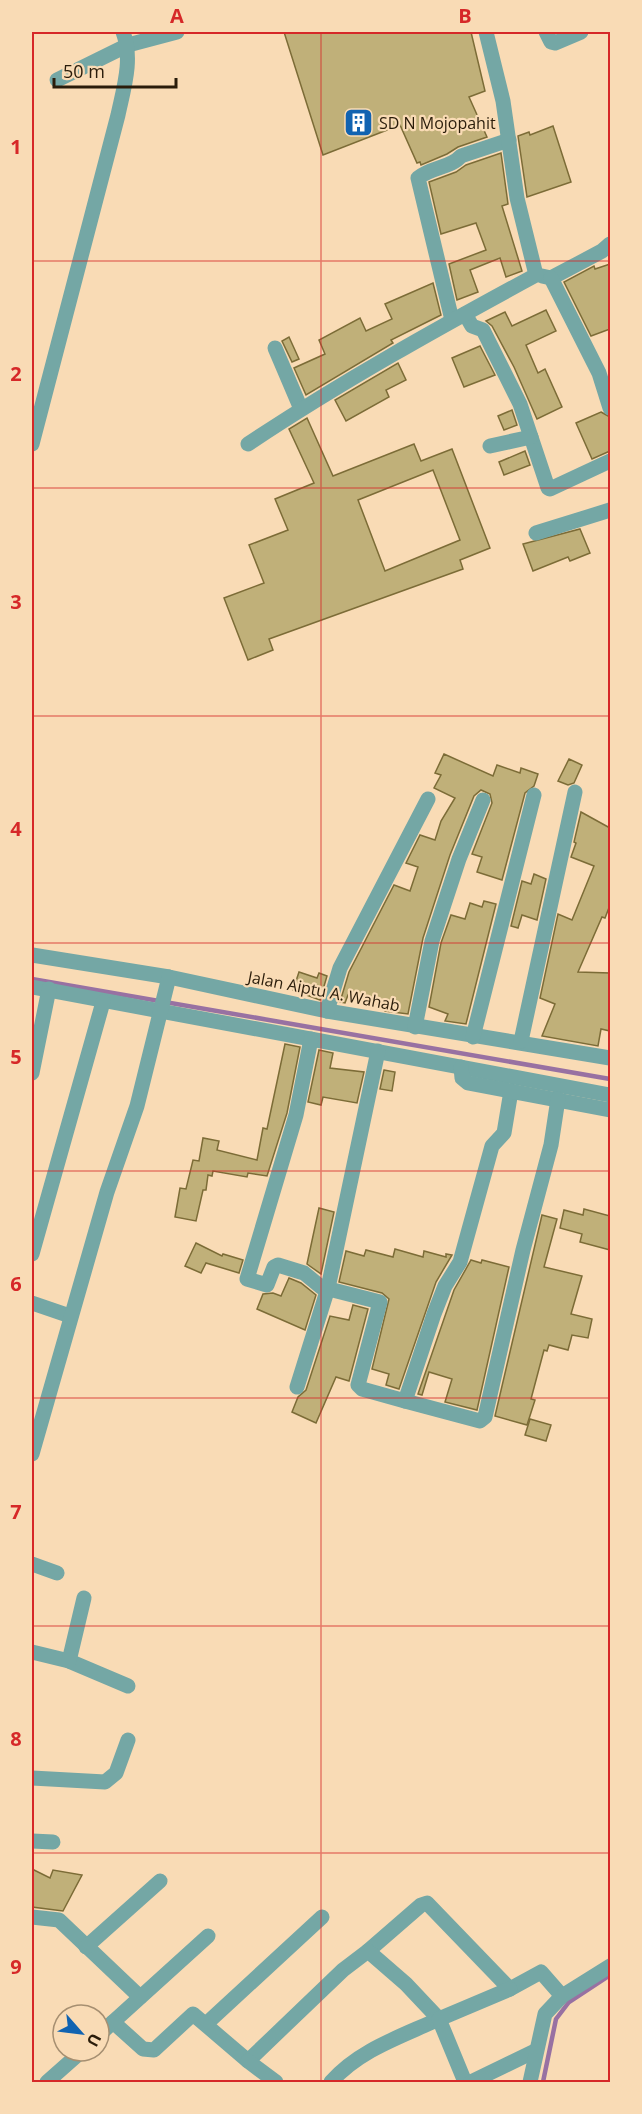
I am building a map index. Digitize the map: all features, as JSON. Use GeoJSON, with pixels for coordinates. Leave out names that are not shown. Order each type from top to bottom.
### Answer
{"type":"FeatureCollection","features":[{"type":"Feature","properties":{"kind":"street"},"geometry":{"type":"LineString","coordinates":[[57,80],[125,38],[177,32]]}},
{"type":"Feature","properties":{"kind":"street"},"geometry":{"type":"LineString","coordinates":[[546,32],[551,42],[555,43],[581,32]]}},
{"type":"Feature","properties":{"kind":"street"},"geometry":{"type":"LineString","coordinates":[[488,33],[503,101],[517,198],[543,277],[599,373],[610,408]]}},
{"type":"Feature","properties":{"kind":"street"},"geometry":{"type":"LineString","coordinates":[[32,444],[36,404],[118,115],[128,70],[125,38]]}},
{"type":"Feature","properties":{"kind":"street"},"geometry":{"type":"LineString","coordinates":[[509,140],[461,156],[456,162],[425,172],[418,178],[458,317],[483,330],[520,404],[550,489],[610,461]]}},
{"type":"Feature","properties":{"kind":"street"},"geometry":{"type":"LineString","coordinates":[[248,444],[301,409],[458,317],[602,251],[610,244]]}},
{"type":"Feature","properties":{"kind":"street"},"geometry":{"type":"LineString","coordinates":[[275,348],[301,409]]}},
{"type":"Feature","properties":{"kind":"street"},"geometry":{"type":"LineString","coordinates":[[490,446],[531,436]]}},
{"type":"Feature","properties":{"kind":"street"},"geometry":{"type":"LineString","coordinates":[[536,533],[610,510]]}},
{"type":"Feature","properties":{"kind":"street"},"geometry":{"type":"LineString","coordinates":[[521,1041],[575,792]]}},
{"type":"Feature","properties":{"kind":"street"},"geometry":{"type":"LineString","coordinates":[[473,1038],[534,795]]}},
{"type":"Feature","properties":{"kind":"street"},"geometry":{"type":"LineString","coordinates":[[327,1011],[345,958],[428,799]]}},
{"type":"Feature","properties":{"kind":"street"},"geometry":{"type":"LineString","coordinates":[[415,1027],[432,941],[459,859],[483,800]]}},
{"type":"Feature","properties":{"kind":"street","name":"Jalan Aiptu A. Wahab"},"geometry":{"type":"LineString","coordinates":[[32,955],[473,1038],[521,1041],[610,1058]]}},
{"type":"Feature","properties":{"kind":"street"},"geometry":{"type":"LineString","coordinates":[[32,1454],[107,1192],[137,1106],[168,979]]}},
{"type":"Feature","properties":{"kind":"street"},"geometry":{"type":"LineString","coordinates":[[32,987],[103,1002],[162,1007],[311,1039],[610,1095]]}},
{"type":"Feature","properties":{"kind":"street"},"geometry":{"type":"LineString","coordinates":[[32,1073],[49,989]]}},
{"type":"Feature","properties":{"kind":"street"},"geometry":{"type":"LineString","coordinates":[[32,1254],[103,1002]]}},
{"type":"Feature","properties":{"kind":"street"},"geometry":{"type":"LineString","coordinates":[[311,1039],[291,1133],[246,1276],[250,1281],[267,1285],[274,1267],[278,1265],[304,1273],[318,1285],[380,1302],[358,1385],[362,1389],[480,1421],[485,1417],[523,1250],[551,1145],[558,1099]]}},
{"type":"Feature","properties":{"kind":"street"},"geometry":{"type":"LineString","coordinates":[[297,1387],[327,1288],[378,1051]]}},
{"type":"Feature","properties":{"kind":"street"},"geometry":{"type":"LineString","coordinates":[[461,1067],[462,1078],[468,1083],[610,1110]]}},
{"type":"Feature","properties":{"kind":"street"},"geometry":{"type":"LineString","coordinates":[[405,1401],[445,1286],[460,1262],[492,1146],[504,1133],[511,1091]]}},
{"type":"Feature","properties":{"kind":"street"},"geometry":{"type":"LineString","coordinates":[[32,1303],[70,1316]]}},
{"type":"Feature","properties":{"kind":"street"},"geometry":{"type":"LineString","coordinates":[[32,1564],[57,1573]]}},
{"type":"Feature","properties":{"kind":"street"},"geometry":{"type":"LineString","coordinates":[[69,1661],[84,1598]]}},
{"type":"Feature","properties":{"kind":"street"},"geometry":{"type":"LineString","coordinates":[[32,1652],[69,1661],[128,1686]]}},
{"type":"Feature","properties":{"kind":"street"},"geometry":{"type":"LineString","coordinates":[[32,1778],[105,1782],[116,1773],[128,1740]]}},
{"type":"Feature","properties":{"kind":"street"},"geometry":{"type":"LineString","coordinates":[[32,1841],[53,1842]]}},
{"type":"Feature","properties":{"kind":"street"},"geometry":{"type":"LineString","coordinates":[[86,1947],[160,1881]]}},
{"type":"Feature","properties":{"kind":"street"},"geometry":{"type":"LineString","coordinates":[[248,2061],[343,1970],[427,1903],[510,1989]]}},
{"type":"Feature","properties":{"kind":"street"},"geometry":{"type":"LineString","coordinates":[[32,1917],[56,1918],[140,1997]]}},
{"type":"Feature","properties":{"kind":"street"},"geometry":{"type":"LineString","coordinates":[[206,2024],[227,2002],[322,1917]]}},
{"type":"Feature","properties":{"kind":"street"},"geometry":{"type":"LineString","coordinates":[[208,1936],[113,2022],[143,2049],[149,2050],[157,2048],[190,2014],[196,2015],[248,2061],[276,2082]]}},
{"type":"Feature","properties":{"kind":"street"},"geometry":{"type":"LineString","coordinates":[[368,1951],[406,1984],[439,2019],[465,2082]]}},
{"type":"Feature","properties":{"kind":"street"},"geometry":{"type":"LineString","coordinates":[[530,2082],[545,2014],[562,1996],[610,1966]]}},
{"type":"Feature","properties":{"kind":"street"},"geometry":{"type":"LineString","coordinates":[[331,2082],[346,2065],[363,2055],[510,1989],[541,1972],[562,1996]]}},
{"type":"Feature","properties":{"kind":"street"},"geometry":{"type":"LineString","coordinates":[[471,2082],[535,2051]]}},
{"type":"Feature","properties":{"kind":"street"},"geometry":{"type":"LineString","coordinates":[[48,2082],[69,2063]]}},
{"type":"Feature","properties":{"kind":"building","name":"SD N Mojopahit"},"geometry":{"type":"Polygon","coordinates":[[[284,32],[471,32],[485,91],[469,97],[487,137],[458,147],[421,165],[420,162],[417,163],[400,125],[323,155],[284,32]]]}},
{"type":"Feature","properties":{"kind":"building"},"geometry":{"type":"Polygon","coordinates":[[[553,126],[571,182],[527,197],[518,136],[529,132],[530,135],[553,126]]]}},
{"type":"Feature","properties":{"kind":"building"},"geometry":{"type":"Polygon","coordinates":[[[501,153],[508,204],[502,206],[522,271],[506,277],[500,258],[470,270],[478,292],[457,300],[449,264],[486,250],[476,223],[441,234],[429,182],[456,172],[466,165],[501,153]]]}},
{"type":"Feature","properties":{"kind":"building"},"geometry":{"type":"Polygon","coordinates":[[[610,264],[610,329],[591,336],[564,282],[594,266],[595,269],[610,264]]]}},
{"type":"Feature","properties":{"kind":"building"},"geometry":{"type":"Polygon","coordinates":[[[433,283],[441,315],[391,340],[393,343],[306,395],[294,368],[325,354],[319,340],[360,318],[366,331],[392,319],[385,304],[433,283]]]}},
{"type":"Feature","properties":{"kind":"building"},"geometry":{"type":"Polygon","coordinates":[[[546,310],[556,331],[526,345],[538,373],[545,369],[562,407],[537,419],[514,367],[492,326],[486,321],[505,312],[512,326],[546,310]]]}},
{"type":"Feature","properties":{"kind":"building"},"geometry":{"type":"Polygon","coordinates":[[[289,337],[299,359],[292,362],[282,341],[289,337]]]}},
{"type":"Feature","properties":{"kind":"building"},"geometry":{"type":"Polygon","coordinates":[[[480,346],[495,375],[464,387],[452,358],[480,346]]]}},
{"type":"Feature","properties":{"kind":"building"},"geometry":{"type":"Polygon","coordinates":[[[398,363],[406,380],[386,390],[389,397],[346,421],[335,400],[398,363]]]}},
{"type":"Feature","properties":{"kind":"building"},"geometry":{"type":"Polygon","coordinates":[[[512,410],[517,425],[504,430],[498,416],[512,410]]]}},
{"type":"Feature","properties":{"kind":"building"},"geometry":{"type":"Polygon","coordinates":[[[601,412],[610,417],[610,451],[592,459],[576,423],[601,412]]]}},
{"type":"Feature","properties":{"kind":"building"},"geometry":{"type":"Polygon","coordinates":[[[307,418],[333,476],[414,444],[421,461],[452,449],[490,548],[460,560],[463,569],[269,639],[273,650],[248,660],[224,598],[264,583],[249,545],[288,530],[275,499],[314,483],[289,429],[307,418]],[[433,470],[358,500],[385,571],[460,540],[433,470]]]}},
{"type":"Feature","properties":{"kind":"building"},"geometry":{"type":"Polygon","coordinates":[[[525,451],[530,465],[504,475],[499,462],[525,451]]]}},
{"type":"Feature","properties":{"kind":"building"},"geometry":{"type":"Polygon","coordinates":[[[580,529],[590,553],[570,561],[568,557],[533,571],[523,544],[580,529]]]}},
{"type":"Feature","properties":{"kind":"building"},"geometry":{"type":"Polygon","coordinates":[[[444,754],[493,776],[497,765],[520,773],[521,768],[538,774],[534,786],[525,793],[502,880],[477,872],[482,857],[472,854],[492,803],[490,794],[481,790],[474,796],[450,855],[423,938],[408,1014],[385,1011],[385,1008],[348,995],[345,1003],[340,1002],[349,972],[394,885],[410,891],[418,867],[406,863],[420,835],[435,840],[441,821],[455,798],[434,788],[441,775],[435,773],[444,754]]]}},
{"type":"Feature","properties":{"kind":"building"},"geometry":{"type":"Polygon","coordinates":[[[569,759],[582,765],[574,783],[568,785],[558,781],[569,759]]]}},
{"type":"Feature","properties":{"kind":"building"},"geometry":{"type":"Polygon","coordinates":[[[581,812],[610,828],[610,905],[605,918],[602,917],[578,972],[610,973],[610,1031],[601,1029],[598,1046],[542,1036],[555,1004],[540,998],[558,914],[572,920],[594,866],[571,857],[576,843],[574,842],[581,812]]]}},
{"type":"Feature","properties":{"kind":"building"},"geometry":{"type":"Polygon","coordinates":[[[534,874],[546,879],[537,920],[522,915],[518,928],[511,926],[522,881],[531,884],[534,874]]]}},
{"type":"Feature","properties":{"kind":"building"},"geometry":{"type":"Polygon","coordinates":[[[484,901],[496,904],[466,1024],[445,1021],[448,1014],[429,1007],[441,943],[451,915],[465,919],[470,903],[482,907],[484,901]]]}},
{"type":"Feature","properties":{"kind":"building"},"geometry":{"type":"Polygon","coordinates":[[[299,972],[317,978],[319,973],[327,976],[320,1000],[293,990],[299,972]]]}},
{"type":"Feature","properties":{"kind":"building"},"geometry":{"type":"Polygon","coordinates":[[[285,1044],[300,1047],[287,1113],[267,1176],[248,1173],[247,1177],[213,1171],[212,1176],[208,1175],[206,1190],[203,1190],[196,1221],[175,1217],[180,1188],[186,1189],[193,1160],[199,1161],[203,1138],[219,1141],[217,1150],[257,1160],[263,1128],[267,1129],[285,1044]]]}},
{"type":"Feature","properties":{"kind":"building"},"geometry":{"type":"Polygon","coordinates":[[[319,1050],[333,1053],[330,1068],[364,1072],[357,1103],[323,1097],[321,1105],[308,1102],[319,1050]]]}},
{"type":"Feature","properties":{"kind":"building"},"geometry":{"type":"Polygon","coordinates":[[[384,1070],[395,1072],[392,1091],[380,1089],[384,1070]]]}},
{"type":"Feature","properties":{"kind":"building"},"geometry":{"type":"Polygon","coordinates":[[[319,1208],[334,1212],[321,1274],[307,1264],[319,1208]]]}},
{"type":"Feature","properties":{"kind":"building"},"geometry":{"type":"Polygon","coordinates":[[[584,1209],[610,1216],[610,1250],[580,1242],[582,1234],[560,1228],[564,1210],[583,1215],[584,1209]]]}},
{"type":"Feature","properties":{"kind":"building"},"geometry":{"type":"Polygon","coordinates":[[[542,1215],[557,1219],[544,1267],[582,1276],[571,1314],[592,1319],[588,1338],[572,1335],[568,1350],[549,1345],[547,1351],[544,1350],[531,1399],[535,1400],[527,1425],[495,1416],[542,1215]]]}},
{"type":"Feature","properties":{"kind":"building"},"geometry":{"type":"Polygon","coordinates":[[[196,1243],[222,1256],[223,1254],[243,1260],[239,1273],[206,1263],[201,1273],[185,1266],[196,1243]]]}},
{"type":"Feature","properties":{"kind":"building"},"geometry":{"type":"Polygon","coordinates":[[[395,1249],[423,1257],[424,1251],[446,1257],[446,1254],[452,1255],[436,1282],[399,1389],[386,1385],[389,1374],[372,1369],[389,1299],[382,1293],[339,1282],[346,1251],[364,1256],[366,1250],[393,1257],[395,1249]]]}},
{"type":"Feature","properties":{"kind":"building"},"geometry":{"type":"Polygon","coordinates":[[[471,1260],[481,1263],[482,1260],[509,1267],[477,1410],[445,1402],[452,1379],[429,1372],[422,1395],[418,1394],[454,1290],[471,1260]]]}},
{"type":"Feature","properties":{"kind":"building"},"geometry":{"type":"Polygon","coordinates":[[[289,1278],[301,1283],[316,1295],[305,1330],[257,1309],[263,1294],[273,1293],[281,1296],[289,1278]]]}},
{"type":"Feature","properties":{"kind":"building"},"geometry":{"type":"Polygon","coordinates":[[[353,1305],[368,1309],[349,1381],[336,1377],[316,1423],[292,1412],[298,1397],[306,1390],[330,1316],[349,1320],[353,1305]]]}},
{"type":"Feature","properties":{"kind":"building"},"geometry":{"type":"Polygon","coordinates":[[[530,1419],[551,1425],[546,1441],[525,1435],[530,1419]]]}},
{"type":"Feature","properties":{"kind":"building"},"geometry":{"type":"Polygon","coordinates":[[[32,1869],[50,1878],[53,1870],[82,1875],[63,1911],[32,1907],[32,1869]]]}},
{"type":"Feature","properties":{"kind":"waterway"},"geometry":{"type":"LineString","coordinates":[[32,979],[610,1079]]}},
{"type":"Feature","properties":{"kind":"waterway"},"geometry":{"type":"LineString","coordinates":[[543,2082],[556,2019],[569,2002],[610,1975]]}},
{"type":"Feature","properties":{"kind":"place","name":"SD N Mojopahit"},"geometry":{"type":"Point","coordinates":[358,123]}}]}
